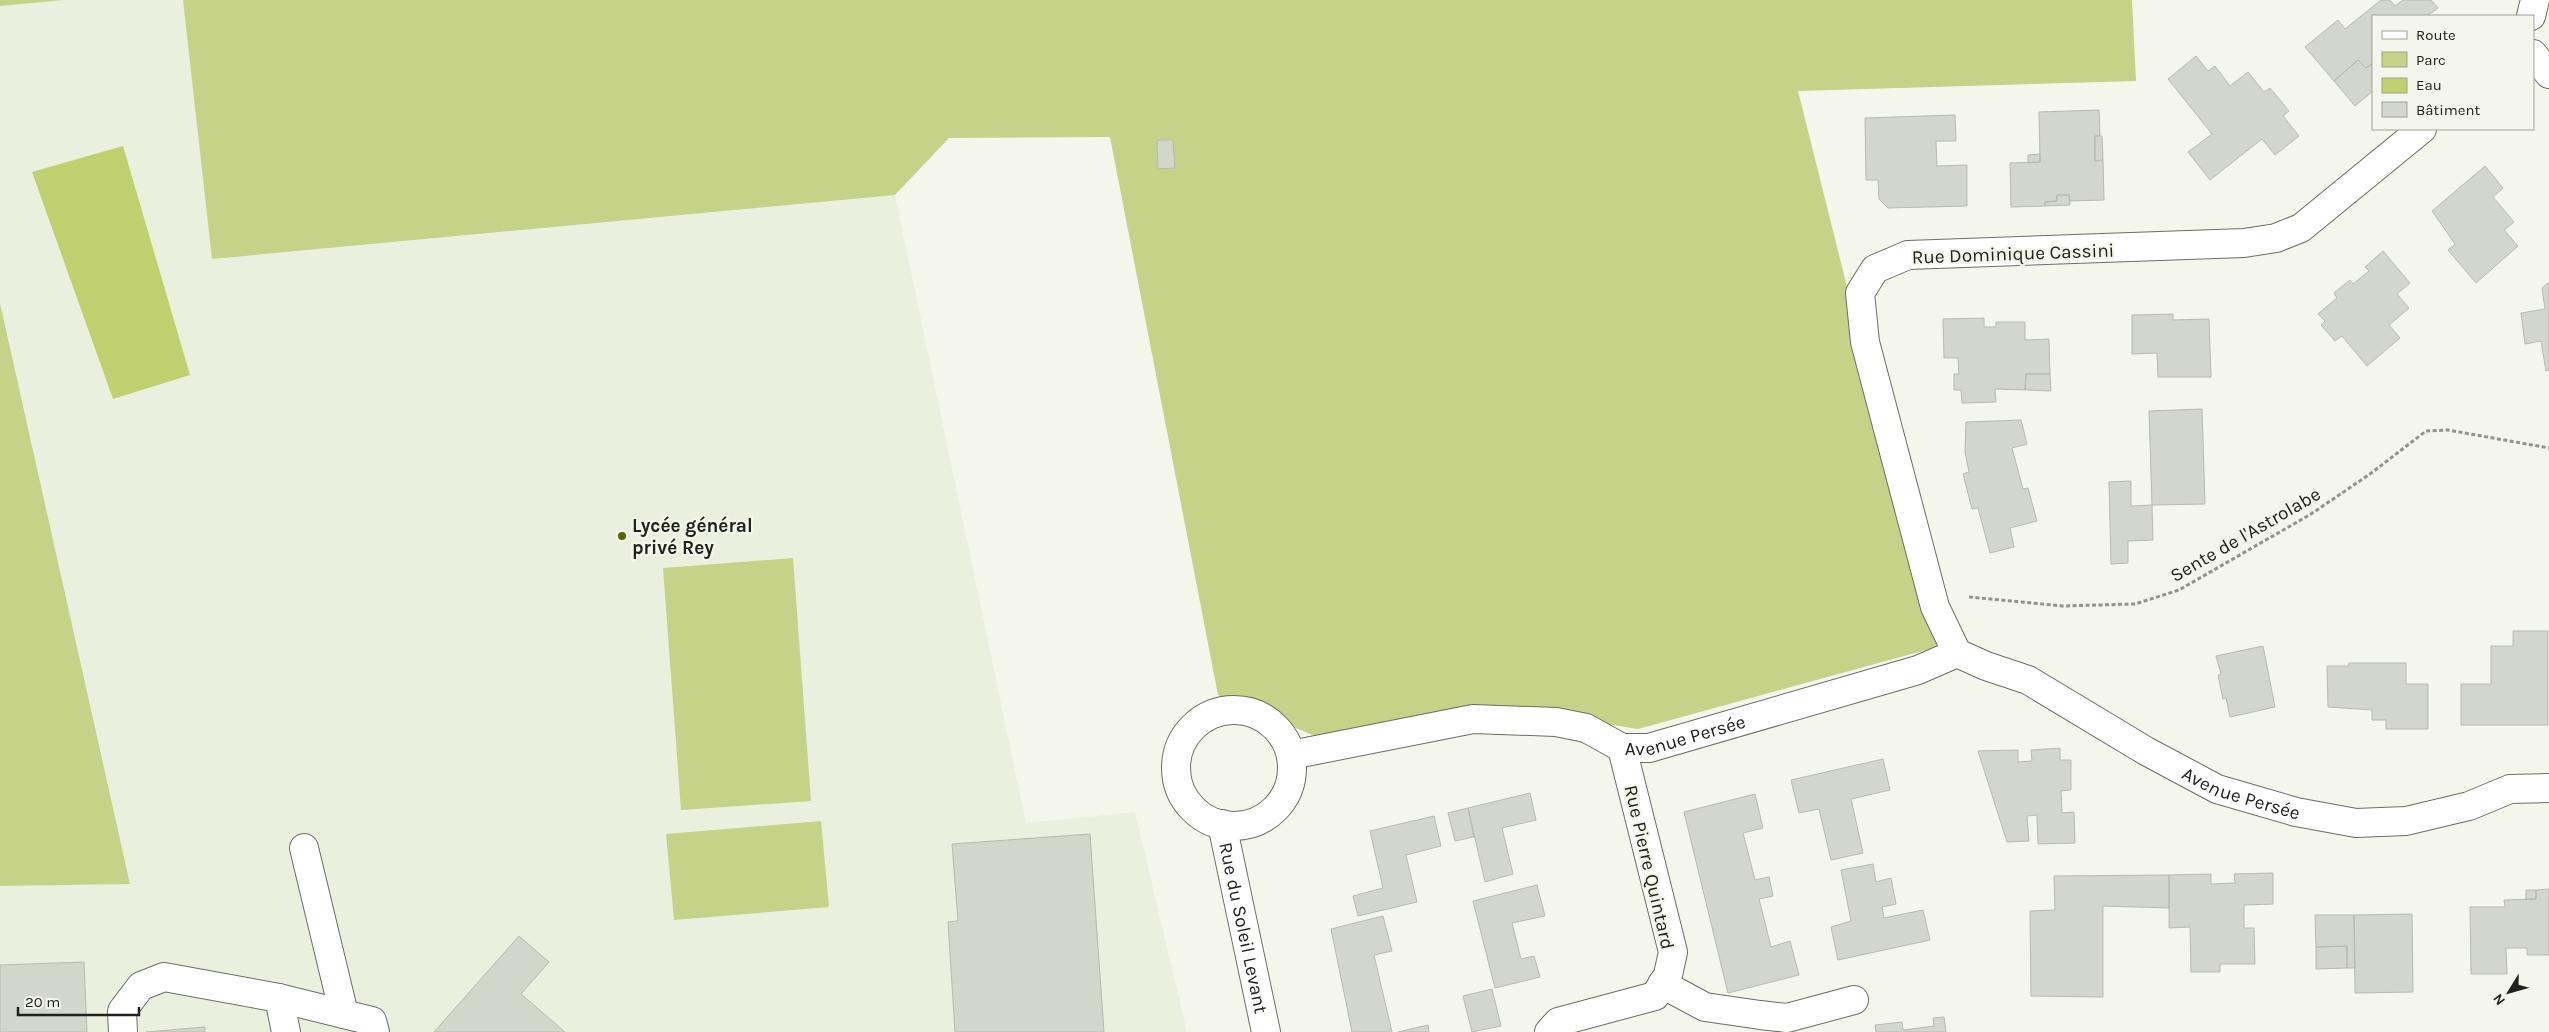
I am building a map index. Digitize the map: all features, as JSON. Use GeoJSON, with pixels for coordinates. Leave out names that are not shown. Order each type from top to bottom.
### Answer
{"type":"FeatureCollection","features":[{"type":"Feature","properties":{"kind":"street"},"geometry":{"type":"LineString","coordinates":[[2531,15],[2535,0]]}},
{"type":"Feature","properties":{"kind":"street"},"geometry":{"type":"LineString","coordinates":[[2534,55],[2549,74]]}},
{"type":"Feature","properties":{"kind":"street","name":"Rue Dominique Cassini"},"geometry":{"type":"LineString","coordinates":[[1932,593],[1864,342],[1860,293],[1875,269],[1908,255],[2235,244],[2276,238],[2301,228],[2421,130]]}},
{"type":"Feature","properties":{"kind":"street"},"geometry":{"type":"LineString","coordinates":[[1932,593],[1940,620],[1957,653]]}},
{"type":"Feature","properties":{"kind":"street","name":"Avenue Persée"},"geometry":{"type":"LineString","coordinates":[[1291,755],[1473,720],[1556,722],[1586,728],[1622,748],[1649,748],[1918,670],[1957,653],[1986,666],[2028,680],[2085,712],[2146,751],[2216,789],[2296,812],[2356,823],[2406,821],[2469,806],[2510,789],[2549,788]]}},
{"type":"Feature","properties":{"kind":"street","name":"Rue du Soleil Levant"},"geometry":{"type":"LineString","coordinates":[[1225,710],[1240,710],[1254,713],[1278,729],[1286,741],[1291,755],[1290,784],[1275,809],[1250,823],[1236,826],[1222,824],[1208,819],[1196,811],[1186,800],[1180,787],[1176,758],[1181,744],[1198,722],[1211,714],[1225,710]]}},
{"type":"Feature","properties":{"kind":"street","name":"Rue Pierre Quintard"},"geometry":{"type":"LineString","coordinates":[[1549,1032],[1558,1022],[1655,996],[1668,975],[1673,952],[1622,748]]}},
{"type":"Feature","properties":{"kind":"street","name":"Rue du Soleil Levant"},"geometry":{"type":"LineString","coordinates":[[1222,824],[1266,1032]]}},
{"type":"Feature","properties":{"kind":"street"},"geometry":{"type":"LineString","coordinates":[[304,848],[344,1014]]}},
{"type":"Feature","properties":{"kind":"street"},"geometry":{"type":"LineString","coordinates":[[123,1032],[122,1011],[141,986],[164,977],[279,998],[372,1021],[375,1032]]}},
{"type":"Feature","properties":{"kind":"street"},"geometry":{"type":"LineString","coordinates":[[1662,984],[1705,1007],[1787,1018],[1854,1000]]}},
{"type":"Feature","properties":{"kind":"street"},"geometry":{"type":"LineString","coordinates":[[279,998],[286,1032]]}},
{"type":"Feature","properties":{"kind":"path","name":"Sente de l'Astrolabe"},"geometry":{"type":"LineString","coordinates":[[1932,593],[2063,606],[2135,604],[2179,590],[2311,514],[2370,474],[2426,430],[2448,430],[2549,448]]}},
{"type":"Feature","properties":{"kind":"shaded area","name":"Lycée général privé Rey"},"geometry":{"type":"Polygon","coordinates":[[[64,0],[183,0],[213,259],[895,195],[1026,823],[1135,812],[1187,1032],[0,1032],[0,886],[130,884],[0,303],[0,6],[64,0]]]}},
{"type":"Feature","properties":{"kind":"green space"},"geometry":{"type":"Polygon","coordinates":[[[0,0],[64,0],[0,6],[0,0]]]}},
{"type":"Feature","properties":{"kind":"green space"},"geometry":{"type":"Polygon","coordinates":[[[183,0],[2132,0],[2136,81],[1798,91],[1937,647],[1638,729],[1500,707],[1322,739],[1218,695],[1110,137],[949,138],[895,195],[212,259],[183,0]]]}},
{"type":"Feature","properties":{"kind":"green space"},"geometry":{"type":"Polygon","coordinates":[[[0,303],[130,884],[0,886],[0,303]]]}},
{"type":"Feature","properties":{"kind":"green space"},"geometry":{"type":"Polygon","coordinates":[[[793,558],[811,801],[681,810],[663,568],[793,558]]]}},
{"type":"Feature","properties":{"kind":"green space"},"geometry":{"type":"Polygon","coordinates":[[[821,821],[829,907],[674,920],[666,834],[821,821]]]}},
{"type":"Feature","properties":{"kind":"water"},"geometry":{"type":"Polygon","coordinates":[[[123,146],[190,375],[113,399],[32,172],[123,146]]]}},
{"type":"Feature","properties":{"kind":"building"},"geometry":{"type":"Polygon","coordinates":[[[2381,0],[2390,0],[2395,6],[2403,0],[2431,0],[2438,8],[2428,15],[2372,15],[2372,64],[2366,68],[2358,60],[2334,81],[2305,47],[2338,20],[2345,29],[2381,0]]]}},
{"type":"Feature","properties":{"kind":"building"},"geometry":{"type":"Polygon","coordinates":[[[2196,56],[2208,71],[2215,66],[2230,86],[2248,72],[2264,92],[2270,88],[2289,111],[2283,116],[2299,136],[2275,155],[2262,139],[2210,180],[2188,152],[2212,134],[2168,79],[2196,56]]]}},
{"type":"Feature","properties":{"kind":"building"},"geometry":{"type":"Polygon","coordinates":[[[2358,60],[2366,68],[2372,64],[2372,92],[2355,106],[2334,81],[2358,60]]]}},
{"type":"Feature","properties":{"kind":"building"},"geometry":{"type":"Polygon","coordinates":[[[2099,110],[2100,136],[2095,136],[2095,161],[2103,160],[2104,200],[2070,201],[2069,195],[2057,195],[2057,201],[2045,202],[2045,206],[2011,207],[2010,163],[2040,162],[2039,112],[2099,110]]]}},
{"type":"Feature","properties":{"kind":"building"},"geometry":{"type":"Polygon","coordinates":[[[1955,115],[1956,141],[1936,141],[1937,166],[1967,165],[1967,206],[1888,208],[1879,199],[1878,180],[1866,180],[1865,118],[1955,115]]]}},
{"type":"Feature","properties":{"kind":"building"},"geometry":{"type":"Polygon","coordinates":[[[2095,136],[2102,136],[2103,160],[2095,161],[2095,136]]]}},
{"type":"Feature","properties":{"kind":"building"},"geometry":{"type":"Polygon","coordinates":[[[1157,140],[1173,140],[1175,168],[1158,169],[1157,140]]]}},
{"type":"Feature","properties":{"kind":"building"},"geometry":{"type":"Polygon","coordinates":[[[2040,154],[2040,162],[2028,163],[2028,155],[2040,154]]]}},
{"type":"Feature","properties":{"kind":"building"},"geometry":{"type":"Polygon","coordinates":[[[2485,166],[2503,188],[2493,197],[2514,222],[2504,230],[2518,246],[2476,283],[2448,250],[2455,244],[2432,211],[2485,166]]]}},
{"type":"Feature","properties":{"kind":"building"},"geometry":{"type":"Polygon","coordinates":[[[2057,195],[2069,195],[2070,205],[2045,206],[2045,202],[2057,201],[2057,195]]]}},
{"type":"Feature","properties":{"kind":"building"},"geometry":{"type":"Polygon","coordinates":[[[2383,251],[2410,283],[2397,294],[2409,308],[2389,325],[2400,338],[2367,366],[2342,336],[2335,341],[2321,325],[2325,321],[2318,314],[2337,298],[2334,293],[2350,280],[2353,284],[2369,271],[2365,267],[2383,251]]]}},
{"type":"Feature","properties":{"kind":"building"},"geometry":{"type":"Polygon","coordinates":[[[2549,282],[2549,370],[2546,371],[2541,341],[2525,344],[2521,313],[2545,309],[2542,288],[2549,282]]]}},
{"type":"Feature","properties":{"kind":"building"},"geometry":{"type":"Polygon","coordinates":[[[2173,314],[2173,320],[2209,319],[2211,377],[2158,377],[2157,353],[2132,354],[2132,315],[2173,314]]]}},
{"type":"Feature","properties":{"kind":"building"},"geometry":{"type":"Polygon","coordinates":[[[1984,318],[1984,327],[1996,327],[1996,322],[2025,322],[2025,340],[2049,339],[2050,374],[2026,374],[2025,390],[1995,389],[1996,402],[1962,403],[1961,390],[1954,390],[1954,374],[1959,374],[1958,358],[1944,358],[1943,319],[1984,318]]]}},
{"type":"Feature","properties":{"kind":"building"},"geometry":{"type":"Polygon","coordinates":[[[2026,374],[2050,374],[2051,391],[2025,390],[2026,374]]]}},
{"type":"Feature","properties":{"kind":"building"},"geometry":{"type":"Polygon","coordinates":[[[2202,409],[2205,504],[2152,505],[2149,411],[2202,409]]]}},
{"type":"Feature","properties":{"kind":"building"},"geometry":{"type":"Polygon","coordinates":[[[2021,420],[2027,444],[2012,448],[2023,489],[2028,488],[2037,521],[2010,528],[2014,547],[1990,553],[1978,508],[1972,509],[1963,474],[1969,472],[1965,452],[1966,422],[2021,420]]]}},
{"type":"Feature","properties":{"kind":"building"},"geometry":{"type":"Polygon","coordinates":[[[2131,481],[2131,506],[2152,505],[2153,540],[2128,541],[2128,563],[2111,564],[2109,482],[2131,481]]]}},
{"type":"Feature","properties":{"kind":"building"},"geometry":{"type":"Polygon","coordinates":[[[2513,631],[2548,631],[2548,725],[2461,725],[2461,684],[2491,684],[2491,646],[2513,646],[2513,631]]]}},
{"type":"Feature","properties":{"kind":"building"},"geometry":{"type":"Polygon","coordinates":[[[2263,646],[2275,707],[2230,717],[2226,698],[2223,699],[2218,675],[2221,674],[2216,656],[2263,646]]]}},
{"type":"Feature","properties":{"kind":"building"},"geometry":{"type":"Polygon","coordinates":[[[2349,663],[2406,663],[2406,684],[2428,684],[2428,729],[2386,729],[2386,720],[2372,720],[2372,710],[2328,707],[2327,666],[2348,666],[2349,663]]]}},
{"type":"Feature","properties":{"kind":"building"},"geometry":{"type":"Polygon","coordinates":[[[2060,748],[2060,760],[2071,760],[2071,790],[2061,791],[2062,813],[2074,812],[2075,843],[2038,844],[2037,815],[2027,816],[2029,841],[2007,842],[1978,751],[2018,750],[2018,762],[2032,761],[2031,750],[2060,748]]]}},
{"type":"Feature","properties":{"kind":"building"},"geometry":{"type":"Polygon","coordinates":[[[1883,759],[1890,790],[1851,799],[1863,853],[1831,860],[1819,809],[1799,813],[1791,780],[1883,759]]]}},
{"type":"Feature","properties":{"kind":"building"},"geometry":{"type":"Polygon","coordinates":[[[1530,793],[1536,820],[1502,828],[1513,874],[1485,882],[1468,808],[1530,793]]]}},
{"type":"Feature","properties":{"kind":"building"},"geometry":{"type":"Polygon","coordinates":[[[1755,794],[1763,828],[1743,833],[1755,880],[1769,877],[1773,896],[1759,899],[1771,947],[1790,941],[1799,975],[1728,993],[1684,812],[1755,794]]]}},
{"type":"Feature","properties":{"kind":"building"},"geometry":{"type":"Polygon","coordinates":[[[1468,808],[1474,837],[1455,841],[1448,813],[1468,808]]]}},
{"type":"Feature","properties":{"kind":"building"},"geometry":{"type":"Polygon","coordinates":[[[1434,816],[1441,846],[1406,855],[1417,902],[1358,916],[1353,896],[1383,888],[1370,831],[1434,816]]]}},
{"type":"Feature","properties":{"kind":"building"},"geometry":{"type":"Polygon","coordinates":[[[1090,834],[1104,1032],[955,1032],[948,922],[958,921],[952,844],[1090,834]]]}},
{"type":"Feature","properties":{"kind":"building"},"geometry":{"type":"Polygon","coordinates":[[[1873,864],[1876,882],[1891,878],[1896,904],[1882,907],[1884,918],[1923,910],[1930,940],[1838,960],[1831,927],[1851,921],[1841,870],[1873,864]]]}},
{"type":"Feature","properties":{"kind":"building"},"geometry":{"type":"Polygon","coordinates":[[[2273,873],[2273,904],[2244,905],[2244,928],[2254,928],[2255,964],[2220,964],[2220,972],[2191,972],[2190,927],[2169,928],[2169,875],[2211,874],[2211,884],[2235,883],[2234,874],[2273,873]]]}},
{"type":"Feature","properties":{"kind":"building"},"geometry":{"type":"Polygon","coordinates":[[[2169,875],[2169,908],[2103,906],[2103,997],[2031,996],[2030,911],[2055,910],[2054,876],[2169,875]]]}},
{"type":"Feature","properties":{"kind":"building"},"geometry":{"type":"Polygon","coordinates":[[[1537,885],[1545,916],[1512,923],[1521,959],[1534,956],[1540,977],[1495,988],[1473,901],[1537,885]]]}},
{"type":"Feature","properties":{"kind":"building"},"geometry":{"type":"Polygon","coordinates":[[[2549,889],[2549,955],[2527,955],[2527,948],[2506,948],[2507,974],[2471,974],[2470,907],[2505,907],[2504,900],[2536,899],[2536,890],[2549,889]]]}},
{"type":"Feature","properties":{"kind":"building"},"geometry":{"type":"Polygon","coordinates":[[[2526,890],[2536,890],[2536,899],[2526,899],[2526,890]]]}},
{"type":"Feature","properties":{"kind":"building"},"geometry":{"type":"Polygon","coordinates":[[[2412,914],[2413,992],[2355,993],[2354,915],[2412,914]]]}},
{"type":"Feature","properties":{"kind":"building"},"geometry":{"type":"Polygon","coordinates":[[[2315,915],[2354,915],[2355,968],[2347,968],[2347,946],[2316,947],[2315,915]]]}},
{"type":"Feature","properties":{"kind":"building"},"geometry":{"type":"Polygon","coordinates":[[[1383,916],[1392,951],[1374,955],[1392,1032],[1352,1032],[1331,929],[1383,916]]]}},
{"type":"Feature","properties":{"kind":"building"},"geometry":{"type":"Polygon","coordinates":[[[519,936],[549,962],[521,994],[565,1032],[434,1032],[519,936]]]}},
{"type":"Feature","properties":{"kind":"building"},"geometry":{"type":"Polygon","coordinates":[[[2347,946],[2347,968],[2316,969],[2316,947],[2347,946]]]}},
{"type":"Feature","properties":{"kind":"building"},"geometry":{"type":"Polygon","coordinates":[[[84,962],[87,1032],[0,1032],[0,965],[84,962]]]}},
{"type":"Feature","properties":{"kind":"building"},"geometry":{"type":"Polygon","coordinates":[[[1492,989],[1501,1026],[1472,1032],[1463,996],[1492,989]]]}},
{"type":"Feature","properties":{"kind":"building"},"geometry":{"type":"Polygon","coordinates":[[[1944,1017],[1946,1032],[1876,1032],[1875,1025],[1902,1022],[1903,1030],[1934,1026],[1933,1018],[1944,1017]]]}},
{"type":"Feature","properties":{"kind":"building"},"geometry":{"type":"Polygon","coordinates":[[[1428,1025],[1429,1032],[1398,1032],[1428,1025]]]}},
{"type":"Feature","properties":{"kind":"building"},"geometry":{"type":"Polygon","coordinates":[[[205,1027],[205,1032],[146,1032],[205,1027]]]}},
{"type":"Feature","properties":{"kind":"place","name":"Lycée général privé Rey"},"geometry":{"type":"Point","coordinates":[622,536]}}]}
